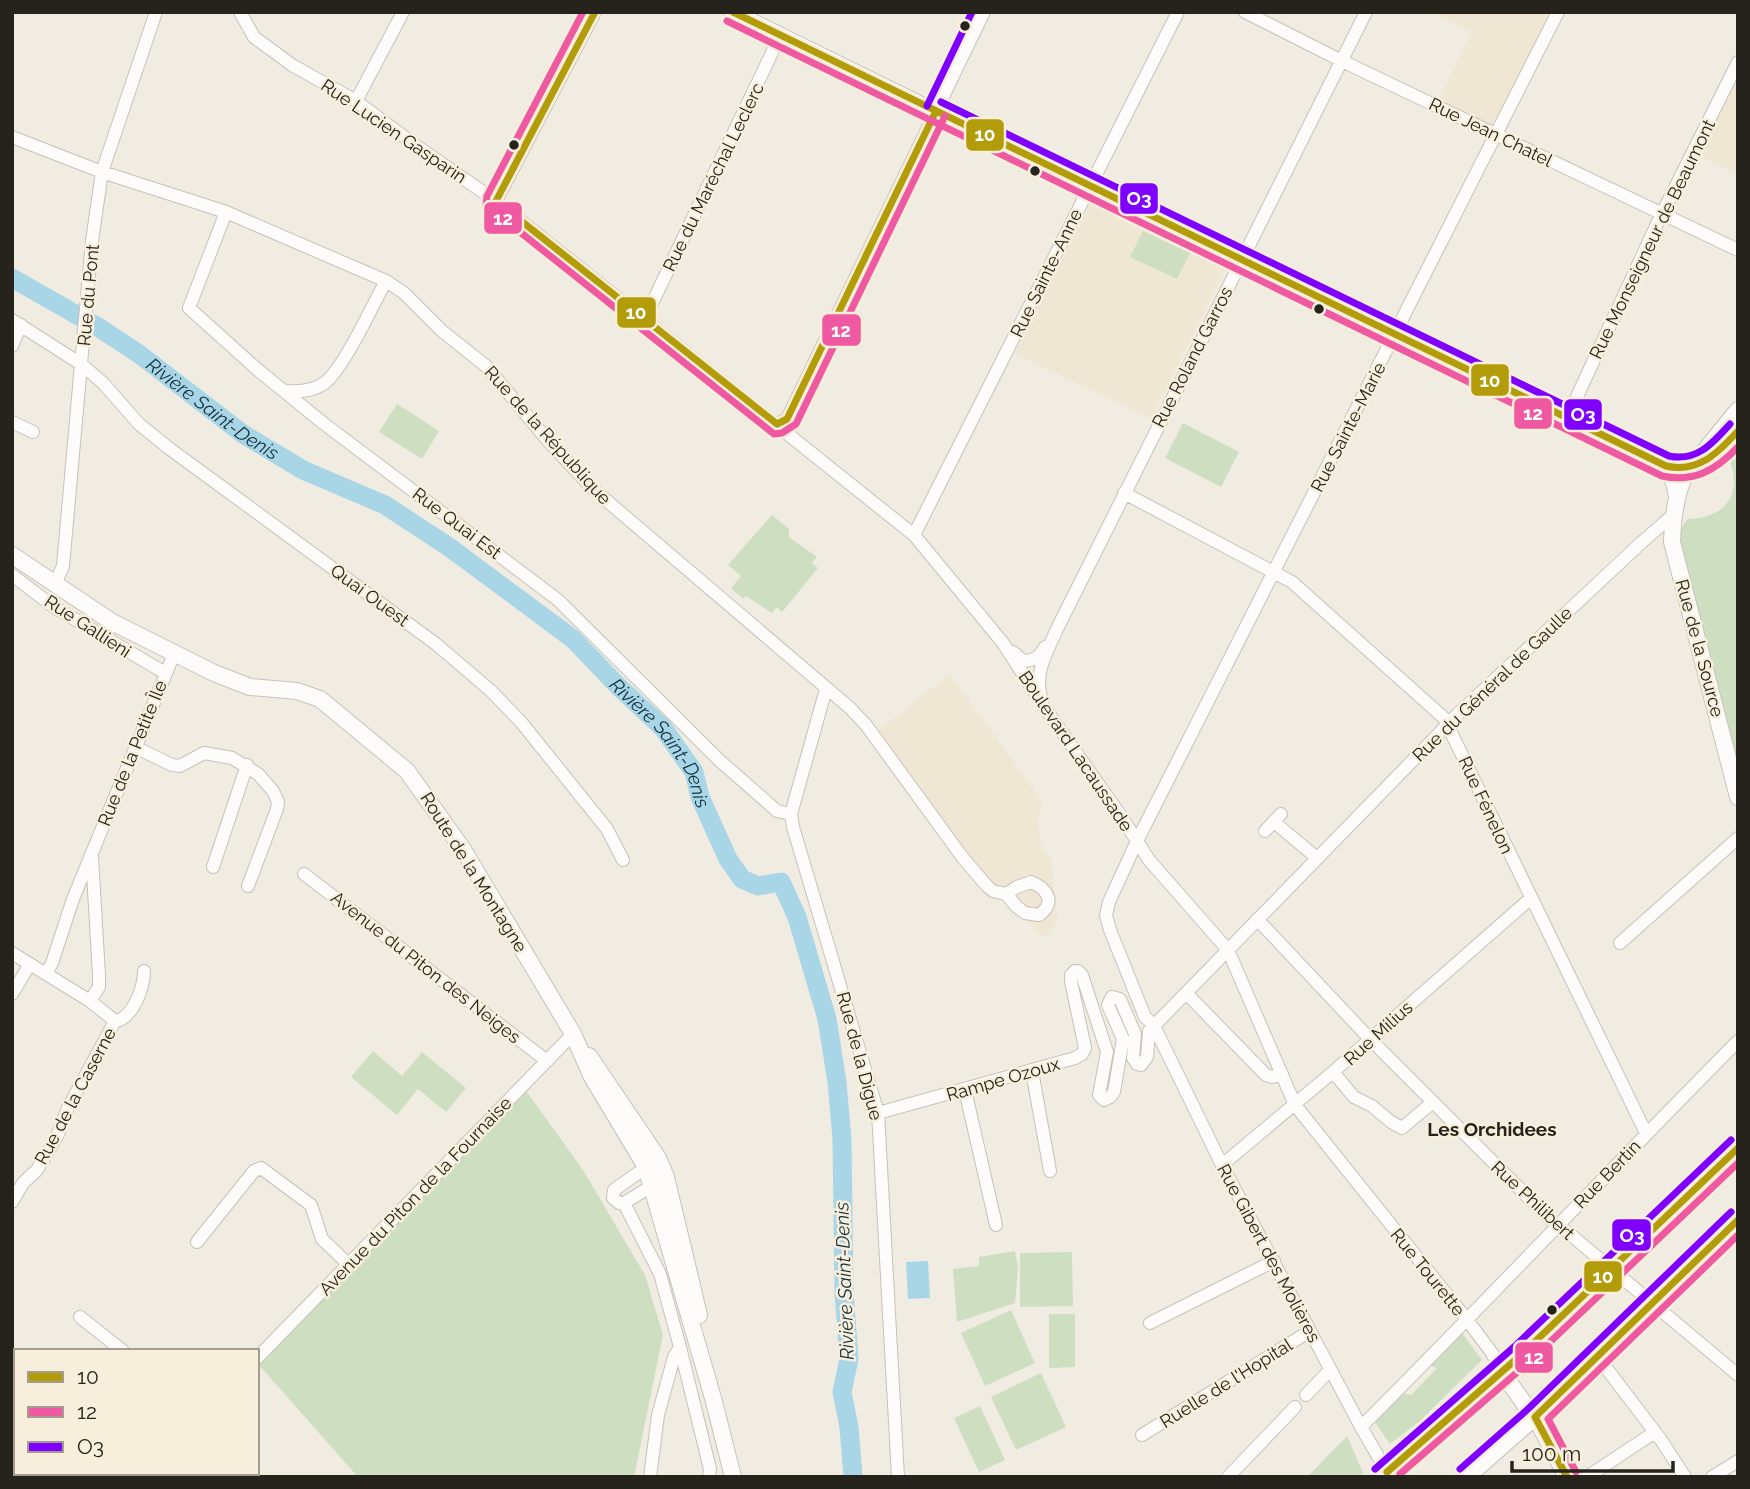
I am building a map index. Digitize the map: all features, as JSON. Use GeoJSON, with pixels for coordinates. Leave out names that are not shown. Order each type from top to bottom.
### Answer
{"type":"FeatureCollection","features":[{"type":"Feature","properties":{"kind":"main road"},"geometry":{"type":"LineString","coordinates":[[732,12],[1568,416],[1665,466],[1675,485],[1677,498]]}},
{"type":"Feature","properties":{"kind":"main road"},"geometry":{"type":"LineString","coordinates":[[1677,498],[1685,475],[1738,410]]}},
{"type":"Feature","properties":{"kind":"main road"},"geometry":{"type":"LineString","coordinates":[[1665,466],[1701,453]]}},
{"type":"Feature","properties":{"kind":"main road","name":"Rue de la Source"},"geometry":{"type":"LineString","coordinates":[[1677,498],[1672,542],[1738,797]]}},
{"type":"Feature","properties":{"kind":"main road","name":"Route de la Montagne"},"geometry":{"type":"LineString","coordinates":[[12,555],[112,622],[174,654],[250,687],[297,691],[320,699],[407,771],[464,851],[576,1039],[592,1077],[652,1163],[659,1181],[699,1358],[713,1398],[733,1477]]}},
{"type":"Feature","properties":{"kind":"main road"},"geometry":{"type":"LineString","coordinates":[[1387,1475],[1502,1371],[1738,1148]]}},
{"type":"Feature","properties":{"kind":"main road"},"geometry":{"type":"LineString","coordinates":[[1466,1477],[1535,1418],[1738,1220]]}},
{"type":"Feature","properties":{"kind":"main road","name":"Rue Tourette"},"geometry":{"type":"LineString","coordinates":[[1502,1371],[1535,1418],[1561,1474]]}},
{"type":"Feature","properties":{"kind":"street","name":"Rue du Pont"},"geometry":{"type":"LineString","coordinates":[[55,584],[63,566],[92,241],[102,172],[156,12]]}},
{"type":"Feature","properties":{"kind":"street","name":"Rue Lucien Gasparin"},"geometry":{"type":"LineString","coordinates":[[240,12],[254,37],[292,65],[356,101],[496,201],[915,535]]}},
{"type":"Feature","properties":{"kind":"street"},"geometry":{"type":"LineString","coordinates":[[356,101],[403,12]]}},
{"type":"Feature","properties":{"kind":"street"},"geometry":{"type":"LineString","coordinates":[[496,201],[595,12]]}},
{"type":"Feature","properties":{"kind":"street"},"geometry":{"type":"LineString","coordinates":[[777,424],[787,419],[984,12]]}},
{"type":"Feature","properties":{"kind":"street","name":"Rue Sainte-Anne"},"geometry":{"type":"LineString","coordinates":[[915,535],[1178,12]]}},
{"type":"Feature","properties":{"kind":"street","name":"Rue Jean Chatel"},"geometry":{"type":"LineString","coordinates":[[1245,12],[1738,250]]}},
{"type":"Feature","properties":{"kind":"street","name":"Rue Roland Garros"},"geometry":{"type":"LineString","coordinates":[[1044,707],[1037,677],[1057,629],[1366,12]]}},
{"type":"Feature","properties":{"kind":"street","name":"Rue Sainte-Marie"},"geometry":{"type":"LineString","coordinates":[[1137,841],[1558,12]]}},
{"type":"Feature","properties":{"kind":"street","name":"Rue du Maréchal Leclerc"},"geometry":{"type":"LineString","coordinates":[[645,318],[780,36]]}},
{"type":"Feature","properties":{"kind":"street","name":"Rue Monseigneur de Beaumont"},"geometry":{"type":"LineString","coordinates":[[1568,416],[1662,215],[1738,62]]}},
{"type":"Feature","properties":{"kind":"street","name":"Rue de la République"},"geometry":{"type":"LineString","coordinates":[[12,137],[102,172],[226,212],[386,281],[404,293],[442,331],[486,366],[549,442],[593,489],[866,725],[963,858],[987,886],[993,891],[1006,894]]}},
{"type":"Feature","properties":{"kind":"street","name":"Rue Quai Est"},"geometry":{"type":"LineString","coordinates":[[226,212],[189,309],[284,391],[558,600],[719,760],[777,811],[792,814]]}},
{"type":"Feature","properties":{"kind":"street"},"geometry":{"type":"LineString","coordinates":[[284,391],[313,389],[326,382],[339,367],[386,281]]}},
{"type":"Feature","properties":{"kind":"street"},"geometry":{"type":"LineString","coordinates":[[12,346],[17,323]]}},
{"type":"Feature","properties":{"kind":"street","name":"Quai Ouest"},"geometry":{"type":"LineString","coordinates":[[17,323],[81,364],[103,383],[149,433],[436,644],[491,690],[521,722],[607,829],[623,860]]}},
{"type":"Feature","properties":{"kind":"street"},"geometry":{"type":"LineString","coordinates":[[12,422],[33,432]]}},
{"type":"Feature","properties":{"kind":"street","name":"Rue Fénelon"},"geometry":{"type":"LineString","coordinates":[[1124,493],[1292,582],[1434,707],[1448,724],[1646,1133]]}},
{"type":"Feature","properties":{"kind":"street","name":"Rue du Général de Gaulle"},"geometry":{"type":"LineString","coordinates":[[1154,1027],[1448,724],[1673,515]]}},
{"type":"Feature","properties":{"kind":"street","name":"Boulevard Lacaussade"},"geometry":{"type":"LineString","coordinates":[[915,535],[1003,643],[1137,841],[1106,915],[1145,1017],[1154,1027]]}},
{"type":"Feature","properties":{"kind":"street","name":"Rue Gallieni"},"geometry":{"type":"LineString","coordinates":[[12,576],[54,607],[165,673]]}},
{"type":"Feature","properties":{"kind":"street"},"geometry":{"type":"LineString","coordinates":[[1003,643],[1023,661],[1034,660],[1057,629]]}},
{"type":"Feature","properties":{"kind":"street","name":"Rue de la Petite Île"},"geometry":{"type":"LineString","coordinates":[[46,974],[73,900],[174,654]]}},
{"type":"Feature","properties":{"kind":"street","name":"Rue de la Digue"},"geometry":{"type":"LineString","coordinates":[[827,689],[792,814],[793,827],[878,1113],[898,1477]]}},
{"type":"Feature","properties":{"kind":"street"},"geometry":{"type":"LineString","coordinates":[[135,747],[172,765],[180,766],[204,753],[232,758],[247,765],[267,783],[278,802],[248,886]]}},
{"type":"Feature","properties":{"kind":"street"},"geometry":{"type":"LineString","coordinates":[[213,867],[247,765]]}},
{"type":"Feature","properties":{"kind":"street"},"geometry":{"type":"LineString","coordinates":[[1273,822],[1317,858]]}},
{"type":"Feature","properties":{"kind":"street"},"geometry":{"type":"LineString","coordinates":[[1620,943],[1738,838]]}},
{"type":"Feature","properties":{"kind":"street","name":"Rue Tourette"},"geometry":{"type":"LineString","coordinates":[[1137,841],[1149,860],[1228,950],[1295,1105],[1468,1321],[1502,1371]]}},
{"type":"Feature","properties":{"kind":"street","name":"Rue de la Petite Île"},"geometry":{"type":"LineString","coordinates":[[90,1001],[99,987],[92,853]]}},
{"type":"Feature","properties":{"kind":"street"},"geometry":{"type":"LineString","coordinates":[[1131,854],[1141,855],[1149,860]]}},
{"type":"Feature","properties":{"kind":"street","name":"Avenue du Piton des Neiges"},"geometry":{"type":"LineString","coordinates":[[304,874],[547,1061]]}},
{"type":"Feature","properties":{"kind":"street","name":"Rue Milius"},"geometry":{"type":"LineString","coordinates":[[1222,1165],[1295,1105],[1531,898]]}},
{"type":"Feature","properties":{"kind":"street"},"geometry":{"type":"LineString","coordinates":[[73,900],[95,900]]}},
{"type":"Feature","properties":{"kind":"street","name":"Rue Philibert"},"geometry":{"type":"LineString","coordinates":[[1257,919],[1370,1039],[1557,1226],[1738,1375]]}},
{"type":"Feature","properties":{"kind":"street","name":"Rue de la Caserne"},"geometry":{"type":"LineString","coordinates":[[12,953],[90,1001],[115,1021],[68,1108],[58,1134],[37,1170],[23,1183],[12,1202]]}},
{"type":"Feature","properties":{"kind":"street"},"geometry":{"type":"LineString","coordinates":[[12,994],[30,964]]}},
{"type":"Feature","properties":{"kind":"street"},"geometry":{"type":"LineString","coordinates":[[115,1021],[125,1017],[141,991],[144,971]]}},
{"type":"Feature","properties":{"kind":"street","name":"Rampe Ozoux"},"geometry":{"type":"LineString","coordinates":[[878,1113],[1032,1071],[1082,1054],[1085,1048],[1071,981],[1071,975],[1075,971],[1083,975],[1107,1052],[1098,1090],[1104,1100],[1114,1092],[1123,1039],[1108,1005],[1109,1000],[1116,997],[1120,999],[1136,1034],[1133,1058],[1137,1064],[1145,1063],[1150,1043],[1149,1031],[1154,1027]]}},
{"type":"Feature","properties":{"kind":"street"},"geometry":{"type":"LineString","coordinates":[[1186,993],[1266,1075],[1272,1077],[1282,1074]]}},
{"type":"Feature","properties":{"kind":"street","name":"Rue Gibert des Molières"},"geometry":{"type":"LineString","coordinates":[[1154,1027],[1222,1165],[1387,1475]]}},
{"type":"Feature","properties":{"kind":"street","name":"Avenue du Piton de la Fournaise"},"geometry":{"type":"LineString","coordinates":[[259,1356],[547,1061],[576,1039]]}},
{"type":"Feature","properties":{"kind":"street","name":"Rue Bertin"},"geometry":{"type":"LineString","coordinates":[[1361,1427],[1468,1321],[1646,1133],[1738,1041]]}},
{"type":"Feature","properties":{"kind":"street"},"geometry":{"type":"LineString","coordinates":[[1032,1071],[1051,1171]]}},
{"type":"Feature","properties":{"kind":"street"},"geometry":{"type":"LineString","coordinates":[[1333,1072],[1354,1097],[1372,1106],[1402,1128],[1433,1102]]}},
{"type":"Feature","properties":{"kind":"street"},"geometry":{"type":"LineString","coordinates":[[965,1090],[996,1225]]}},
{"type":"Feature","properties":{"kind":"street"},"geometry":{"type":"LineString","coordinates":[[652,1163],[614,1190],[612,1195],[616,1202],[624,1203],[659,1181]]}},
{"type":"Feature","properties":{"kind":"street"},"geometry":{"type":"LineString","coordinates":[[197,1242],[254,1171],[261,1168],[311,1205],[322,1239],[347,1266]]}},
{"type":"Feature","properties":{"kind":"street"},"geometry":{"type":"LineString","coordinates":[[624,1203],[660,1275],[680,1347],[709,1477]]}},
{"type":"Feature","properties":{"kind":"street"},"geometry":{"type":"LineString","coordinates":[[1150,1323],[1274,1261]]}},
{"type":"Feature","properties":{"kind":"street"},"geometry":{"type":"LineString","coordinates":[[80,1317],[120,1349]]}},
{"type":"Feature","properties":{"kind":"street","name":"Ruelle de l'Hopital"},"geometry":{"type":"LineString","coordinates":[[1142,1435],[1310,1331]]}},
{"type":"Feature","properties":{"kind":"street"},"geometry":{"type":"LineString","coordinates":[[650,1477],[658,1415],[674,1357],[680,1347]]}},
{"type":"Feature","properties":{"kind":"street"},"geometry":{"type":"LineString","coordinates":[[1597,1356],[1655,1432],[1685,1477]]}},
{"type":"Feature","properties":{"kind":"street"},"geometry":{"type":"LineString","coordinates":[[1307,1395],[1330,1370]]}},
{"type":"Feature","properties":{"kind":"street"},"geometry":{"type":"LineString","coordinates":[[1228,1477],[1295,1407]]}},
{"type":"Feature","properties":{"kind":"street"},"geometry":{"type":"LineString","coordinates":[[1587,1477],[1655,1432]]}},
{"type":"Feature","properties":{"kind":"street"},"geometry":{"type":"LineString","coordinates":[[1712,1477],[1738,1461]]}},
{"type":"Feature","properties":{"kind":"shaded area"},"geometry":{"type":"Polygon","coordinates":[[[1440,12],[1550,12],[1492,127],[1438,100],[1472,33],[1438,16],[1440,12]]]}},
{"type":"Feature","properties":{"kind":"shaded area"},"geometry":{"type":"Polygon","coordinates":[[[1738,75],[1738,174],[1699,155],[1738,75]]]}},
{"type":"Feature","properties":{"kind":"shaded area"},"geometry":{"type":"Polygon","coordinates":[[[1093,198],[1223,262],[1226,269],[1151,419],[1015,354],[1093,198]]]}},
{"type":"Feature","properties":{"kind":"shaded area"},"geometry":{"type":"Polygon","coordinates":[[[950,674],[1043,802],[1038,821],[1041,845],[1051,858],[1058,921],[1044,938],[993,888],[877,731],[950,674]]]}},
{"type":"Feature","properties":{"kind":"green space"},"geometry":{"type":"Polygon","coordinates":[[[1143,231],[1190,253],[1177,279],[1130,257],[1143,231]]]}},
{"type":"Feature","properties":{"kind":"green space"},"geometry":{"type":"Polygon","coordinates":[[[397,404],[439,431],[422,459],[379,432],[397,404]]]}},
{"type":"Feature","properties":{"kind":"green space"},"geometry":{"type":"Polygon","coordinates":[[[1183,423],[1239,452],[1221,487],[1165,458],[1183,423]]]}},
{"type":"Feature","properties":{"kind":"green space"},"geometry":{"type":"Polygon","coordinates":[[[1738,445],[1738,773],[1679,533],[1687,519],[1712,514],[1728,502],[1734,482],[1728,457],[1738,445]]]}},
{"type":"Feature","properties":{"kind":"green space"},"geometry":{"type":"Polygon","coordinates":[[[772,515],[789,529],[789,537],[817,557],[812,563],[818,568],[782,612],[777,607],[772,613],[746,596],[743,599],[731,588],[741,576],[728,565],[772,515]]]}},
{"type":"Feature","properties":{"kind":"green space"},"geometry":{"type":"Polygon","coordinates":[[[373,1051],[402,1076],[422,1052],[466,1088],[446,1112],[418,1089],[397,1115],[351,1077],[373,1051]]]}},
{"type":"Feature","properties":{"kind":"green space"},"geometry":{"type":"Polygon","coordinates":[[[524,1088],[583,1170],[645,1275],[663,1335],[634,1477],[358,1477],[259,1363],[524,1088]]]}},
{"type":"Feature","properties":{"kind":"green space"},"geometry":{"type":"Polygon","coordinates":[[[1015,1251],[1018,1269],[1015,1303],[957,1322],[953,1269],[979,1266],[979,1257],[1015,1251]]]}},
{"type":"Feature","properties":{"kind":"green space"},"geometry":{"type":"Polygon","coordinates":[[[1072,1252],[1073,1306],[1020,1307],[1020,1253],[1072,1252]]]}},
{"type":"Feature","properties":{"kind":"green space"},"geometry":{"type":"Polygon","coordinates":[[[1011,1310],[1035,1363],[985,1386],[961,1333],[1011,1310]]]}},
{"type":"Feature","properties":{"kind":"green space"},"geometry":{"type":"Polygon","coordinates":[[[1049,1314],[1075,1314],[1075,1367],[1049,1368],[1049,1314]]]}},
{"type":"Feature","properties":{"kind":"green space"},"geometry":{"type":"Polygon","coordinates":[[[1462,1333],[1482,1360],[1420,1421],[1390,1444],[1374,1421],[1402,1393],[1411,1395],[1437,1368],[1428,1365],[1462,1333]]]}},
{"type":"Feature","properties":{"kind":"green space"},"geometry":{"type":"Polygon","coordinates":[[[1041,1373],[1066,1427],[1016,1450],[991,1397],[1041,1373]]]}},
{"type":"Feature","properties":{"kind":"green space"},"geometry":{"type":"Polygon","coordinates":[[[980,1406],[1005,1460],[979,1472],[954,1418],[980,1406]]]}},
{"type":"Feature","properties":{"kind":"green space"},"geometry":{"type":"Polygon","coordinates":[[[1347,1436],[1363,1473],[1359,1477],[1307,1477],[1347,1436]]]}},
{"type":"Feature","properties":{"kind":"water"},"geometry":{"type":"Polygon","coordinates":[[[928,1261],[930,1298],[908,1299],[906,1262],[928,1261]]]}},
{"type":"Feature","properties":{"kind":"waterway","name":"Rivière Saint-Denis"},"geometry":{"type":"LineString","coordinates":[[12,278],[98,327],[139,354],[243,434],[303,470],[385,505],[449,547],[573,639],[663,728],[694,772],[700,797],[728,859],[742,879],[758,886],[781,882],[797,917],[827,1019],[837,1082],[842,1139],[844,1292],[849,1359],[842,1392],[849,1427],[853,1477]]}},
{"type":"Feature","properties":{"kind":"transit line","name":"12"},"geometry":{"type":"LineString","coordinates":[[583,12],[487,196],[486,205],[774,434],[782,433],[796,424],[945,116]]}},
{"type":"Feature","properties":{"kind":"transit line","name":"10"},"geometry":{"type":"LineString","coordinates":[[496,201],[595,12]]}},
{"type":"Feature","properties":{"kind":"transit line","name":"10"},"geometry":{"type":"LineString","coordinates":[[733,12],[1666,466],[1688,467],[1706,460],[1738,431]]}},
{"type":"Feature","properties":{"kind":"transit line","name":"O3"},"geometry":{"type":"LineString","coordinates":[[927,106],[972,12]]}},
{"type":"Feature","properties":{"kind":"transit line","name":"12"},"geometry":{"type":"LineString","coordinates":[[727,21],[1662,476],[1684,478],[1704,473],[1738,447]]}},
{"type":"Feature","properties":{"kind":"transit line","name":"O3"},"geometry":{"type":"LineString","coordinates":[[941,102],[1669,456],[1696,454],[1711,444],[1730,424]]}},
{"type":"Feature","properties":{"kind":"transit line","name":"10"},"geometry":{"type":"LineString","coordinates":[[777,424],[787,419],[936,111]]}},
{"type":"Feature","properties":{"kind":"transit line","name":"10"},"geometry":{"type":"LineString","coordinates":[[496,201],[777,424]]}},
{"type":"Feature","properties":{"kind":"transit line","name":"O3"},"geometry":{"type":"LineString","coordinates":[[1375,1469],[1514,1347],[1731,1140]]}},
{"type":"Feature","properties":{"kind":"transit line","name":"10"},"geometry":{"type":"LineString","coordinates":[[1387,1472],[1521,1355],[1738,1148]]}},
{"type":"Feature","properties":{"kind":"transit line","name":"12"},"geometry":{"type":"LineString","coordinates":[[1400,1474],[1528,1363],[1738,1163]]}},
{"type":"Feature","properties":{"kind":"transit line","name":"O3"},"geometry":{"type":"LineString","coordinates":[[1460,1469],[1528,1409],[1731,1212]]}},
{"type":"Feature","properties":{"kind":"transit line","name":"10"},"geometry":{"type":"LineString","coordinates":[[1567,1477],[1535,1417],[1738,1220]]}},
{"type":"Feature","properties":{"kind":"transit line","name":"12"},"geometry":{"type":"LineString","coordinates":[[1576,1472],[1548,1419],[1738,1235]]}},
{"type":"Feature","properties":{"kind":"district","name":"Les Orchidees"},"geometry":{"type":"Point","coordinates":[1492,1129]}}]}
